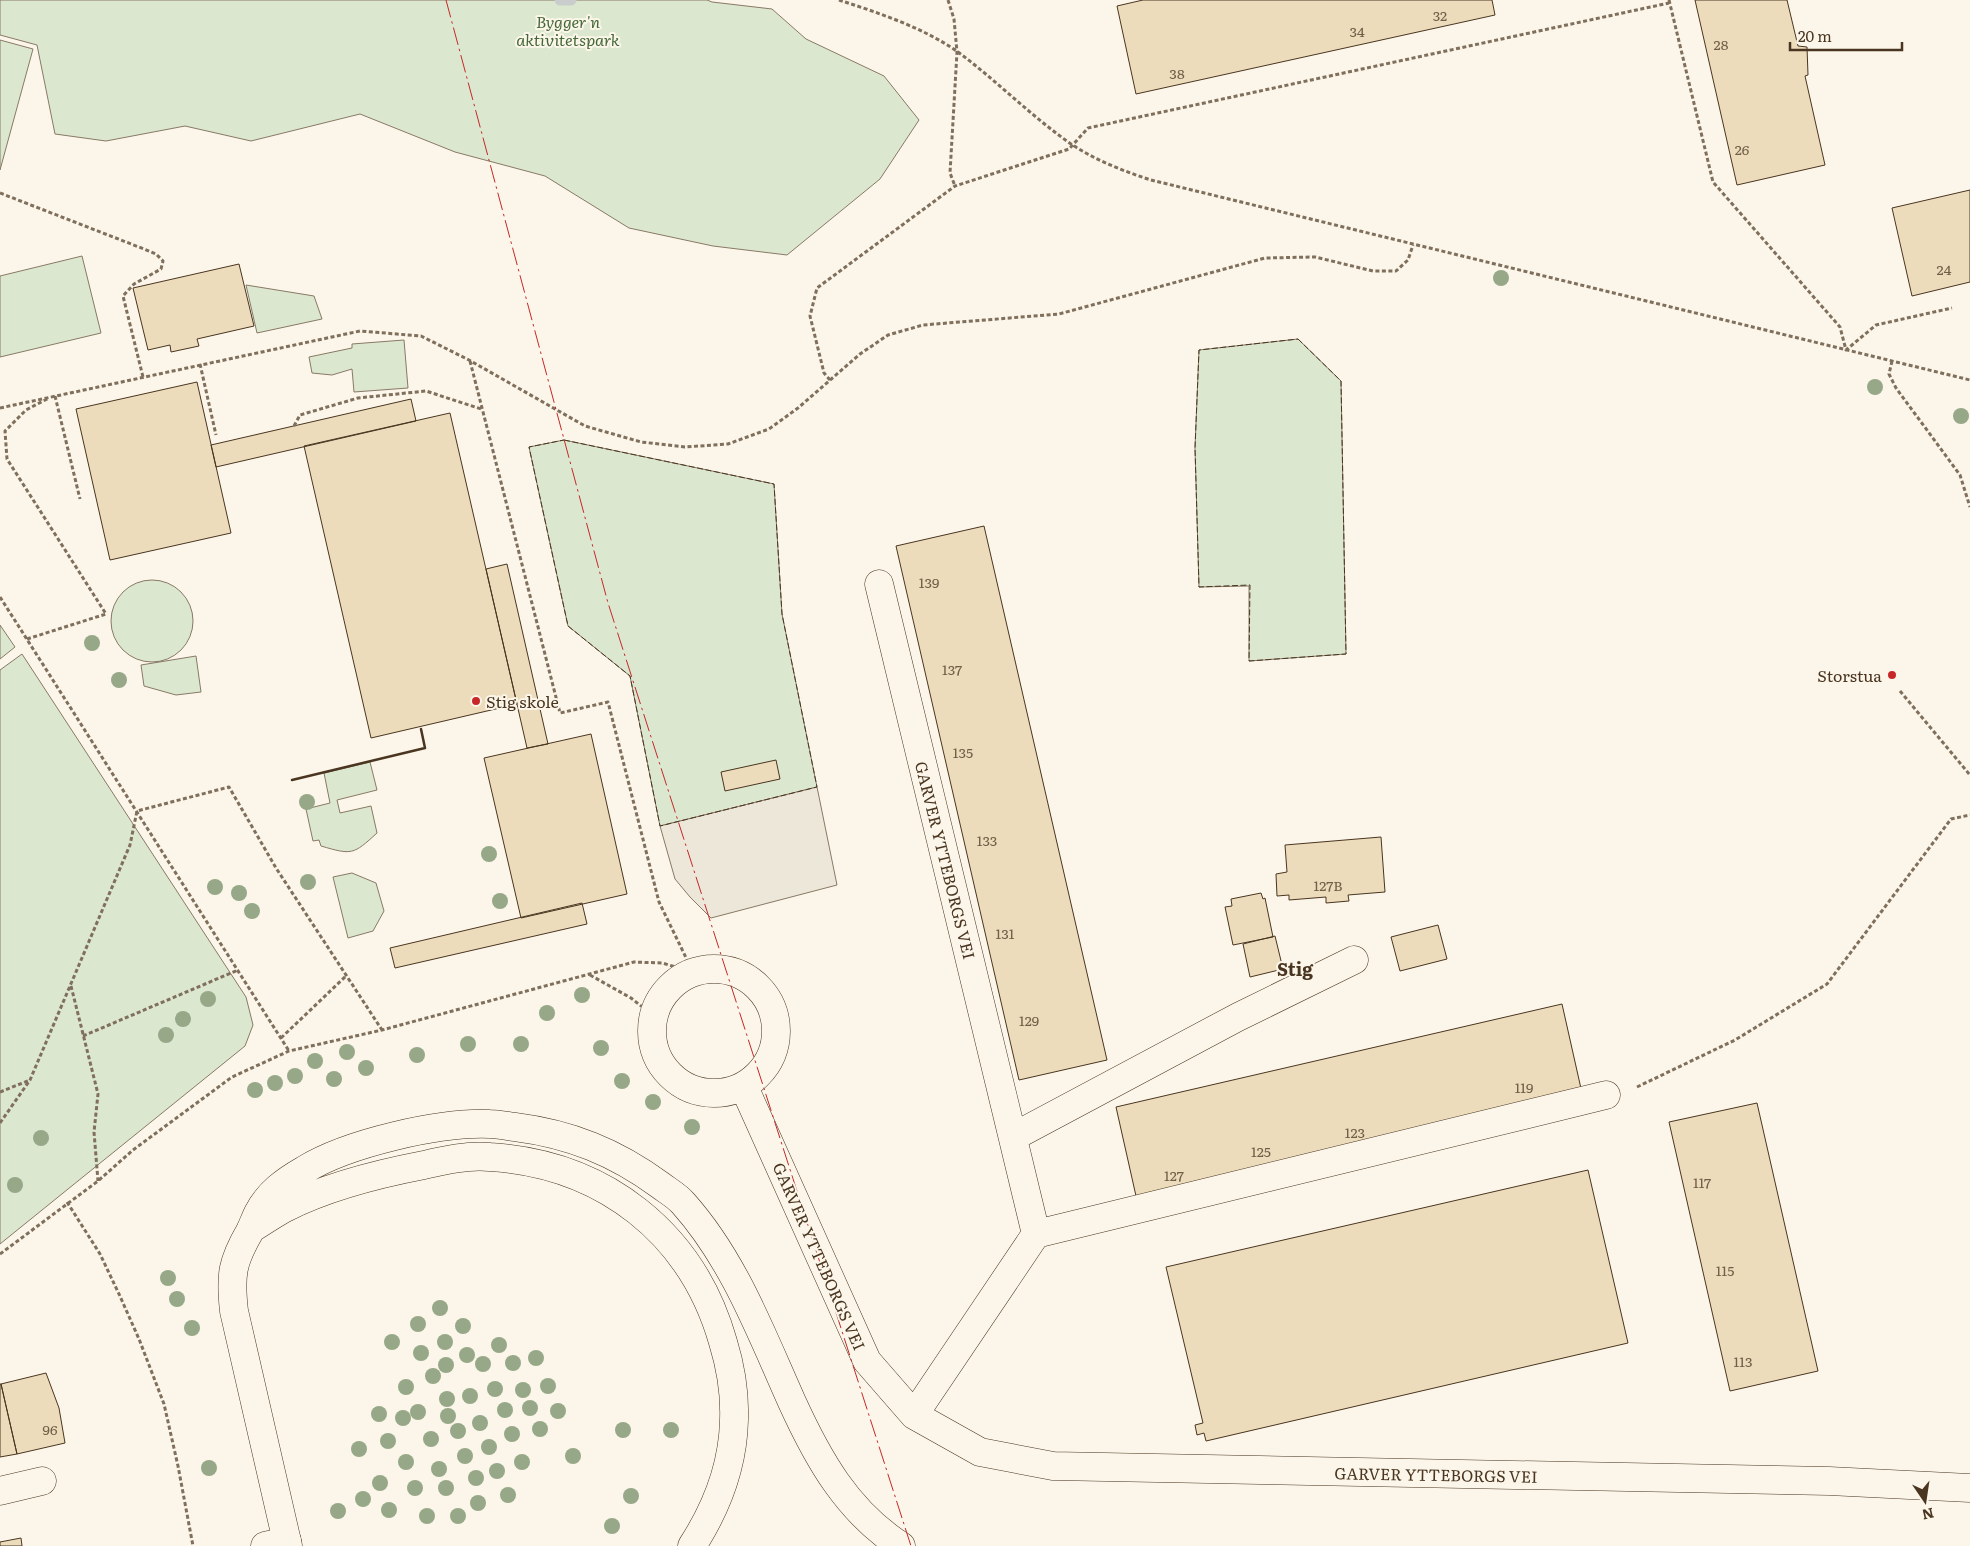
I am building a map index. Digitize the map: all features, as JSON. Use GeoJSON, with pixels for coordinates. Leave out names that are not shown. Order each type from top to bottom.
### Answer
{"type":"FeatureCollection","features":[{"type":"Feature","properties":{"kind":"main road","name":"GARVER YTTEBORGS VEI"},"geometry":{"type":"LineString","coordinates":[[879,584],[1036,1234]]}},
{"type":"Feature","properties":{"kind":"main road"},"geometry":{"type":"LineString","coordinates":[[1013,1137],[1238,1017],[1354,960]]}},
{"type":"Feature","properties":{"kind":"main road"},"geometry":{"type":"LineString","coordinates":[[714,969],[731,971],[750,980],[770,1004],[776,1024],[775,1046],[768,1063],[754,1080],[744,1086],[723,1093],[694,1090],[675,1080],[660,1063],[655,1051],[652,1030],[658,1004],[671,986],[693,972],[714,969]]}},
{"type":"Feature","properties":{"kind":"main road","name":"GARVER YTTEBORGS VEI"},"geometry":{"type":"LineString","coordinates":[[744,1086],[867,1361],[914,1415],[980,1452],[1054,1466],[1819,1481],[1970,1488]]}},
{"type":"Feature","properties":{"kind":"main road"},"geometry":{"type":"LineString","coordinates":[[914,1415],[1036,1234],[1606,1095]]}},
{"type":"Feature","properties":{"kind":"main road"},"geometry":{"type":"LineString","coordinates":[[280,1544],[234,1311],[231,1286],[233,1269],[240,1248],[259,1211],[271,1193],[290,1178],[314,1164],[350,1150],[400,1135],[448,1127],[490,1124],[537,1130],[577,1139],[612,1155],[647,1176],[681,1201],[708,1234],[751,1308],[805,1428],[829,1474],[853,1504],[886,1536],[901,1546]]}},
{"type":"Feature","properties":{"kind":"main road"},"geometry":{"type":"LineString","coordinates":[[251,1228],[285,1208],[358,1181],[452,1159],[489,1156],[533,1162],[569,1173],[604,1188],[634,1208],[657,1226],[681,1254],[702,1287],[717,1320],[734,1392],[730,1455],[720,1493],[705,1525],[692,1546]]}},
{"type":"Feature","properties":{"kind":"main road"},"geometry":{"type":"LineString","coordinates":[[0,1491],[42,1481]]}},
{"type":"Feature","properties":{"kind":"path"},"geometry":{"type":"LineString","coordinates":[[839,0],[886,15],[942,42],[958,52],[1072,145],[1114,167],[1151,180],[1970,380]]}},
{"type":"Feature","properties":{"kind":"path"},"geometry":{"type":"LineString","coordinates":[[948,0],[954,19],[958,52],[950,173],[955,186]]}},
{"type":"Feature","properties":{"kind":"path"},"geometry":{"type":"LineString","coordinates":[[830,380],[824,373],[810,316],[817,288],[955,186],[1069,149],[1088,128],[1669,1],[1713,182],[1840,326],[1846,350]]}},
{"type":"Feature","properties":{"kind":"path"},"geometry":{"type":"LineString","coordinates":[[0,193],[156,254],[163,261],[161,269],[134,284],[122,296],[143,377]]}},
{"type":"Feature","properties":{"kind":"path"},"geometry":{"type":"LineString","coordinates":[[0,408],[200,364],[360,332],[421,336],[469,360],[584,426],[641,442],[685,447],[728,444],[769,429],[798,408],[860,354],[888,335],[923,325],[1060,314],[1265,258],[1315,257],[1373,271],[1396,271],[1408,260],[1413,245]]}},
{"type":"Feature","properties":{"kind":"path"},"geometry":{"type":"LineString","coordinates":[[1846,350],[1876,325],[1952,308]]}},
{"type":"Feature","properties":{"kind":"path"},"geometry":{"type":"LineString","coordinates":[[469,360],[560,713],[608,702],[659,902],[693,972]]}},
{"type":"Feature","properties":{"kind":"path"},"geometry":{"type":"LineString","coordinates":[[1892,361],[1889,374],[1896,388],[1960,476],[1970,507]]}},
{"type":"Feature","properties":{"kind":"path"},"geometry":{"type":"LineString","coordinates":[[200,364],[216,435]]}},
{"type":"Feature","properties":{"kind":"path"},"geometry":{"type":"LineString","coordinates":[[294,426],[300,414],[358,398],[426,391],[482,409]]}},
{"type":"Feature","properties":{"kind":"path"},"geometry":{"type":"LineString","coordinates":[[55,395],[80,499]]}},
{"type":"Feature","properties":{"kind":"path"},"geometry":{"type":"LineString","coordinates":[[27,639],[106,614],[7,458],[5,431],[26,410],[55,395]]}},
{"type":"Feature","properties":{"kind":"path"},"geometry":{"type":"LineString","coordinates":[[0,597],[289,1051]]}},
{"type":"Feature","properties":{"kind":"path"},"geometry":{"type":"LineString","coordinates":[[1900,691],[1970,774]]}},
{"type":"Feature","properties":{"kind":"path"},"geometry":{"type":"LineString","coordinates":[[137,811],[229,787],[276,868],[382,1030]]}},
{"type":"Feature","properties":{"kind":"path"},"geometry":{"type":"LineString","coordinates":[[0,1123],[30,1080],[130,845],[137,811]]}},
{"type":"Feature","properties":{"kind":"path"},"geometry":{"type":"LineString","coordinates":[[1606,1095],[1643,1086],[1734,1040],[1827,984],[1951,819],[1970,815]]}},
{"type":"Feature","properties":{"kind":"path"},"geometry":{"type":"LineString","coordinates":[[0,1254],[67,1202],[98,1181],[133,1150],[232,1077],[289,1051],[382,1030],[634,962],[662,963],[693,972]]}},
{"type":"Feature","properties":{"kind":"path"},"geometry":{"type":"LineString","coordinates":[[83,1036],[238,970]]}},
{"type":"Feature","properties":{"kind":"path"},"geometry":{"type":"LineString","coordinates":[[589,974],[631,998],[655,1017]]}},
{"type":"Feature","properties":{"kind":"path"},"geometry":{"type":"LineString","coordinates":[[281,1038],[346,976]]}},
{"type":"Feature","properties":{"kind":"path"},"geometry":{"type":"LineString","coordinates":[[71,986],[98,1094],[94,1132],[98,1181]]}},
{"type":"Feature","properties":{"kind":"path"},"geometry":{"type":"LineString","coordinates":[[0,1092],[30,1080]]}},
{"type":"Feature","properties":{"kind":"path"},"geometry":{"type":"LineString","coordinates":[[67,1202],[100,1254],[139,1339],[164,1404],[193,1546]]}},
{"type":"Feature","properties":{"kind":"green space","name":"Bygger'n aktivitetspark"},"geometry":{"type":"Polygon","coordinates":[[[0,0],[707,0],[772,9],[806,39],[884,76],[919,120],[880,179],[787,255],[713,246],[629,228],[545,176],[455,152],[360,114],[251,141],[185,126],[106,141],[55,134],[37,45],[0,35],[0,0]]]}},
{"type":"Feature","properties":{"kind":"green space"},"geometry":{"type":"Polygon","coordinates":[[[0,40],[33,49],[0,170],[0,40]]]}},
{"type":"Feature","properties":{"kind":"green space"},"geometry":{"type":"Polygon","coordinates":[[[82,256],[101,333],[0,357],[0,276],[82,256]]]}},
{"type":"Feature","properties":{"kind":"green space"},"geometry":{"type":"Polygon","coordinates":[[[246,285],[314,296],[322,319],[257,333],[246,285]]]}},
{"type":"Feature","properties":{"kind":"green space"},"geometry":{"type":"Polygon","coordinates":[[[1298,339],[1341,381],[1346,654],[1249,661],[1249,586],[1199,587],[1195,448],[1199,350],[1298,339]]]}},
{"type":"Feature","properties":{"kind":"green space"},"geometry":{"type":"Polygon","coordinates":[[[404,340],[408,388],[354,392],[352,369],[332,375],[312,373],[309,357],[352,348],[352,344],[404,340]]]}},
{"type":"Feature","properties":{"kind":"green space"},"geometry":{"type":"Polygon","coordinates":[[[564,440],[774,484],[782,614],[817,787],[660,826],[630,676],[568,626],[529,447],[564,440]]]}},
{"type":"Feature","properties":{"kind":"green space"},"geometry":{"type":"Polygon","coordinates":[[[152,580],[168,583],[181,592],[190,605],[193,621],[190,637],[181,650],[168,659],[152,662],[136,659],[123,650],[114,637],[111,621],[114,605],[123,592],[136,583],[152,580]]]}},
{"type":"Feature","properties":{"kind":"green space"},"geometry":{"type":"Polygon","coordinates":[[[0,625],[15,647],[0,659],[0,625]]]}},
{"type":"Feature","properties":{"kind":"green space"},"geometry":{"type":"Polygon","coordinates":[[[22,654],[246,997],[253,1025],[245,1046],[0,1244],[0,670],[22,654]]]}},
{"type":"Feature","properties":{"kind":"green space"},"geometry":{"type":"Polygon","coordinates":[[[196,656],[201,692],[176,695],[144,686],[141,665],[196,656]]]}},
{"type":"Feature","properties":{"kind":"green space"},"geometry":{"type":"Polygon","coordinates":[[[370,762],[377,790],[337,800],[340,813],[371,806],[377,833],[362,846],[346,852],[321,846],[319,840],[313,841],[306,809],[330,803],[324,773],[370,762]]]}},
{"type":"Feature","properties":{"kind":"green space"},"geometry":{"type":"Polygon","coordinates":[[[352,873],[376,883],[384,911],[373,931],[348,938],[333,877],[352,873]]]}},
{"type":"Feature","properties":{"kind":"shaded area"},"geometry":{"type":"Polygon","coordinates":[[[817,787],[837,885],[711,918],[675,879],[660,826],[817,787]]]}},
{"type":"Feature","properties":{"kind":"building"},"geometry":{"type":"Polygon","coordinates":[[[1143,0],[1492,0],[1495,15],[1136,94],[1117,6],[1143,0]]]}},
{"type":"Feature","properties":{"kind":"building"},"geometry":{"type":"Polygon","coordinates":[[[1695,0],[1787,0],[1798,46],[1807,47],[1808,75],[1805,76],[1825,165],[1737,185],[1695,0]]]}},
{"type":"Feature","properties":{"kind":"building"},"geometry":{"type":"Polygon","coordinates":[[[1970,190],[1970,282],[1912,296],[1892,208],[1970,190]]]}},
{"type":"Feature","properties":{"kind":"building"},"geometry":{"type":"Polygon","coordinates":[[[239,264],[254,326],[197,339],[199,346],[171,352],[170,345],[148,350],[133,288],[239,264]]]}},
{"type":"Feature","properties":{"kind":"building"},"geometry":{"type":"Polygon","coordinates":[[[197,382],[231,533],[110,560],[76,409],[197,382]]]}},
{"type":"Feature","properties":{"kind":"building"},"geometry":{"type":"Polygon","coordinates":[[[411,399],[416,421],[216,467],[211,445],[411,399]]]}},
{"type":"Feature","properties":{"kind":"building"},"geometry":{"type":"Polygon","coordinates":[[[450,413],[517,704],[371,738],[304,446],[450,413]]]}},
{"type":"Feature","properties":{"kind":"building"},"geometry":{"type":"Polygon","coordinates":[[[984,526],[1107,1060],[1019,1080],[896,546],[984,526]]]}},
{"type":"Feature","properties":{"kind":"building"},"geometry":{"type":"Polygon","coordinates":[[[507,564],[548,744],[527,748],[486,569],[507,564]]]}},
{"type":"Feature","properties":{"kind":"building"},"geometry":{"type":"Polygon","coordinates":[[[591,734],[627,894],[521,918],[484,758],[591,734]]]}},
{"type":"Feature","properties":{"kind":"building"},"geometry":{"type":"Polygon","coordinates":[[[776,760],[780,779],[725,791],[721,772],[776,760]]]}},
{"type":"Feature","properties":{"kind":"building"},"geometry":{"type":"Polygon","coordinates":[[[1381,837],[1385,892],[1348,895],[1349,901],[1326,903],[1326,897],[1289,900],[1289,895],[1277,896],[1276,874],[1287,872],[1285,845],[1381,837]]]}},
{"type":"Feature","properties":{"kind":"building"},"geometry":{"type":"Polygon","coordinates":[[[1261,893],[1263,899],[1265,898],[1273,937],[1233,945],[1225,907],[1232,906],[1231,899],[1261,893]]]}},
{"type":"Feature","properties":{"kind":"building"},"geometry":{"type":"Polygon","coordinates":[[[582,903],[587,924],[395,968],[390,948],[582,903]]]}},
{"type":"Feature","properties":{"kind":"building"},"geometry":{"type":"Polygon","coordinates":[[[1438,925],[1447,959],[1400,971],[1391,937],[1438,925]]]}},
{"type":"Feature","properties":{"kind":"building"},"geometry":{"type":"Polygon","coordinates":[[[1275,936],[1283,969],[1250,977],[1243,944],[1275,936]]]}},
{"type":"Feature","properties":{"kind":"building"},"geometry":{"type":"Polygon","coordinates":[[[1562,1004],[1582,1093],[1136,1196],[1116,1107],[1562,1004]]]}},
{"type":"Feature","properties":{"kind":"building"},"geometry":{"type":"Polygon","coordinates":[[[1757,1103],[1818,1371],[1730,1391],[1669,1122],[1757,1103]]]}},
{"type":"Feature","properties":{"kind":"building"},"geometry":{"type":"Polygon","coordinates":[[[1588,1170],[1628,1343],[1206,1441],[1204,1433],[1197,1435],[1195,1425],[1203,1423],[1166,1267],[1588,1170]]]}},
{"type":"Feature","properties":{"kind":"building"},"geometry":{"type":"Polygon","coordinates":[[[46,1373],[59,1408],[65,1443],[17,1454],[1,1384],[46,1373]]]}},
{"type":"Feature","properties":{"kind":"building"},"geometry":{"type":"Polygon","coordinates":[[[0,1384],[17,1454],[0,1457],[0,1384]]]}},
{"type":"Feature","properties":{"kind":"building"},"geometry":{"type":"Polygon","coordinates":[[[21,1538],[22,1546],[0,1546],[0,1542],[21,1538]]]}},
{"type":"Feature","properties":{"kind":"waterway"},"geometry":{"type":"LineString","coordinates":[[560,0],[571,0]]}},
{"type":"Feature","properties":{"kind":"fence"},"geometry":{"type":"LineString","coordinates":[[1298,339],[1341,381],[1346,654],[1249,661],[1250,585],[1199,587],[1195,448],[1199,350],[1298,339]]}},
{"type":"Feature","properties":{"kind":"fence"},"geometry":{"type":"LineString","coordinates":[[564,440],[774,484],[782,614],[817,787],[660,826],[630,676],[568,626],[529,447],[564,440]]}},
{"type":"Feature","properties":{"kind":"wall"},"geometry":{"type":"LineString","coordinates":[[292,780],[425,748],[421,729]]}},
{"type":"Feature","properties":{"kind":"power"},"geometry":{"type":"LineString","coordinates":[[446,0],[608,603],[911,1546]]}},
{"type":"Feature","properties":{"kind":"place","name":"Storstua"},"geometry":{"type":"Point","coordinates":[1892,675]}},
{"type":"Feature","properties":{"kind":"place","name":"Stig skole"},"geometry":{"type":"Point","coordinates":[476,701]}},
{"type":"Feature","properties":{"kind":"district","name":"Stig"},"geometry":{"type":"Point","coordinates":[1295,968]}}]}
